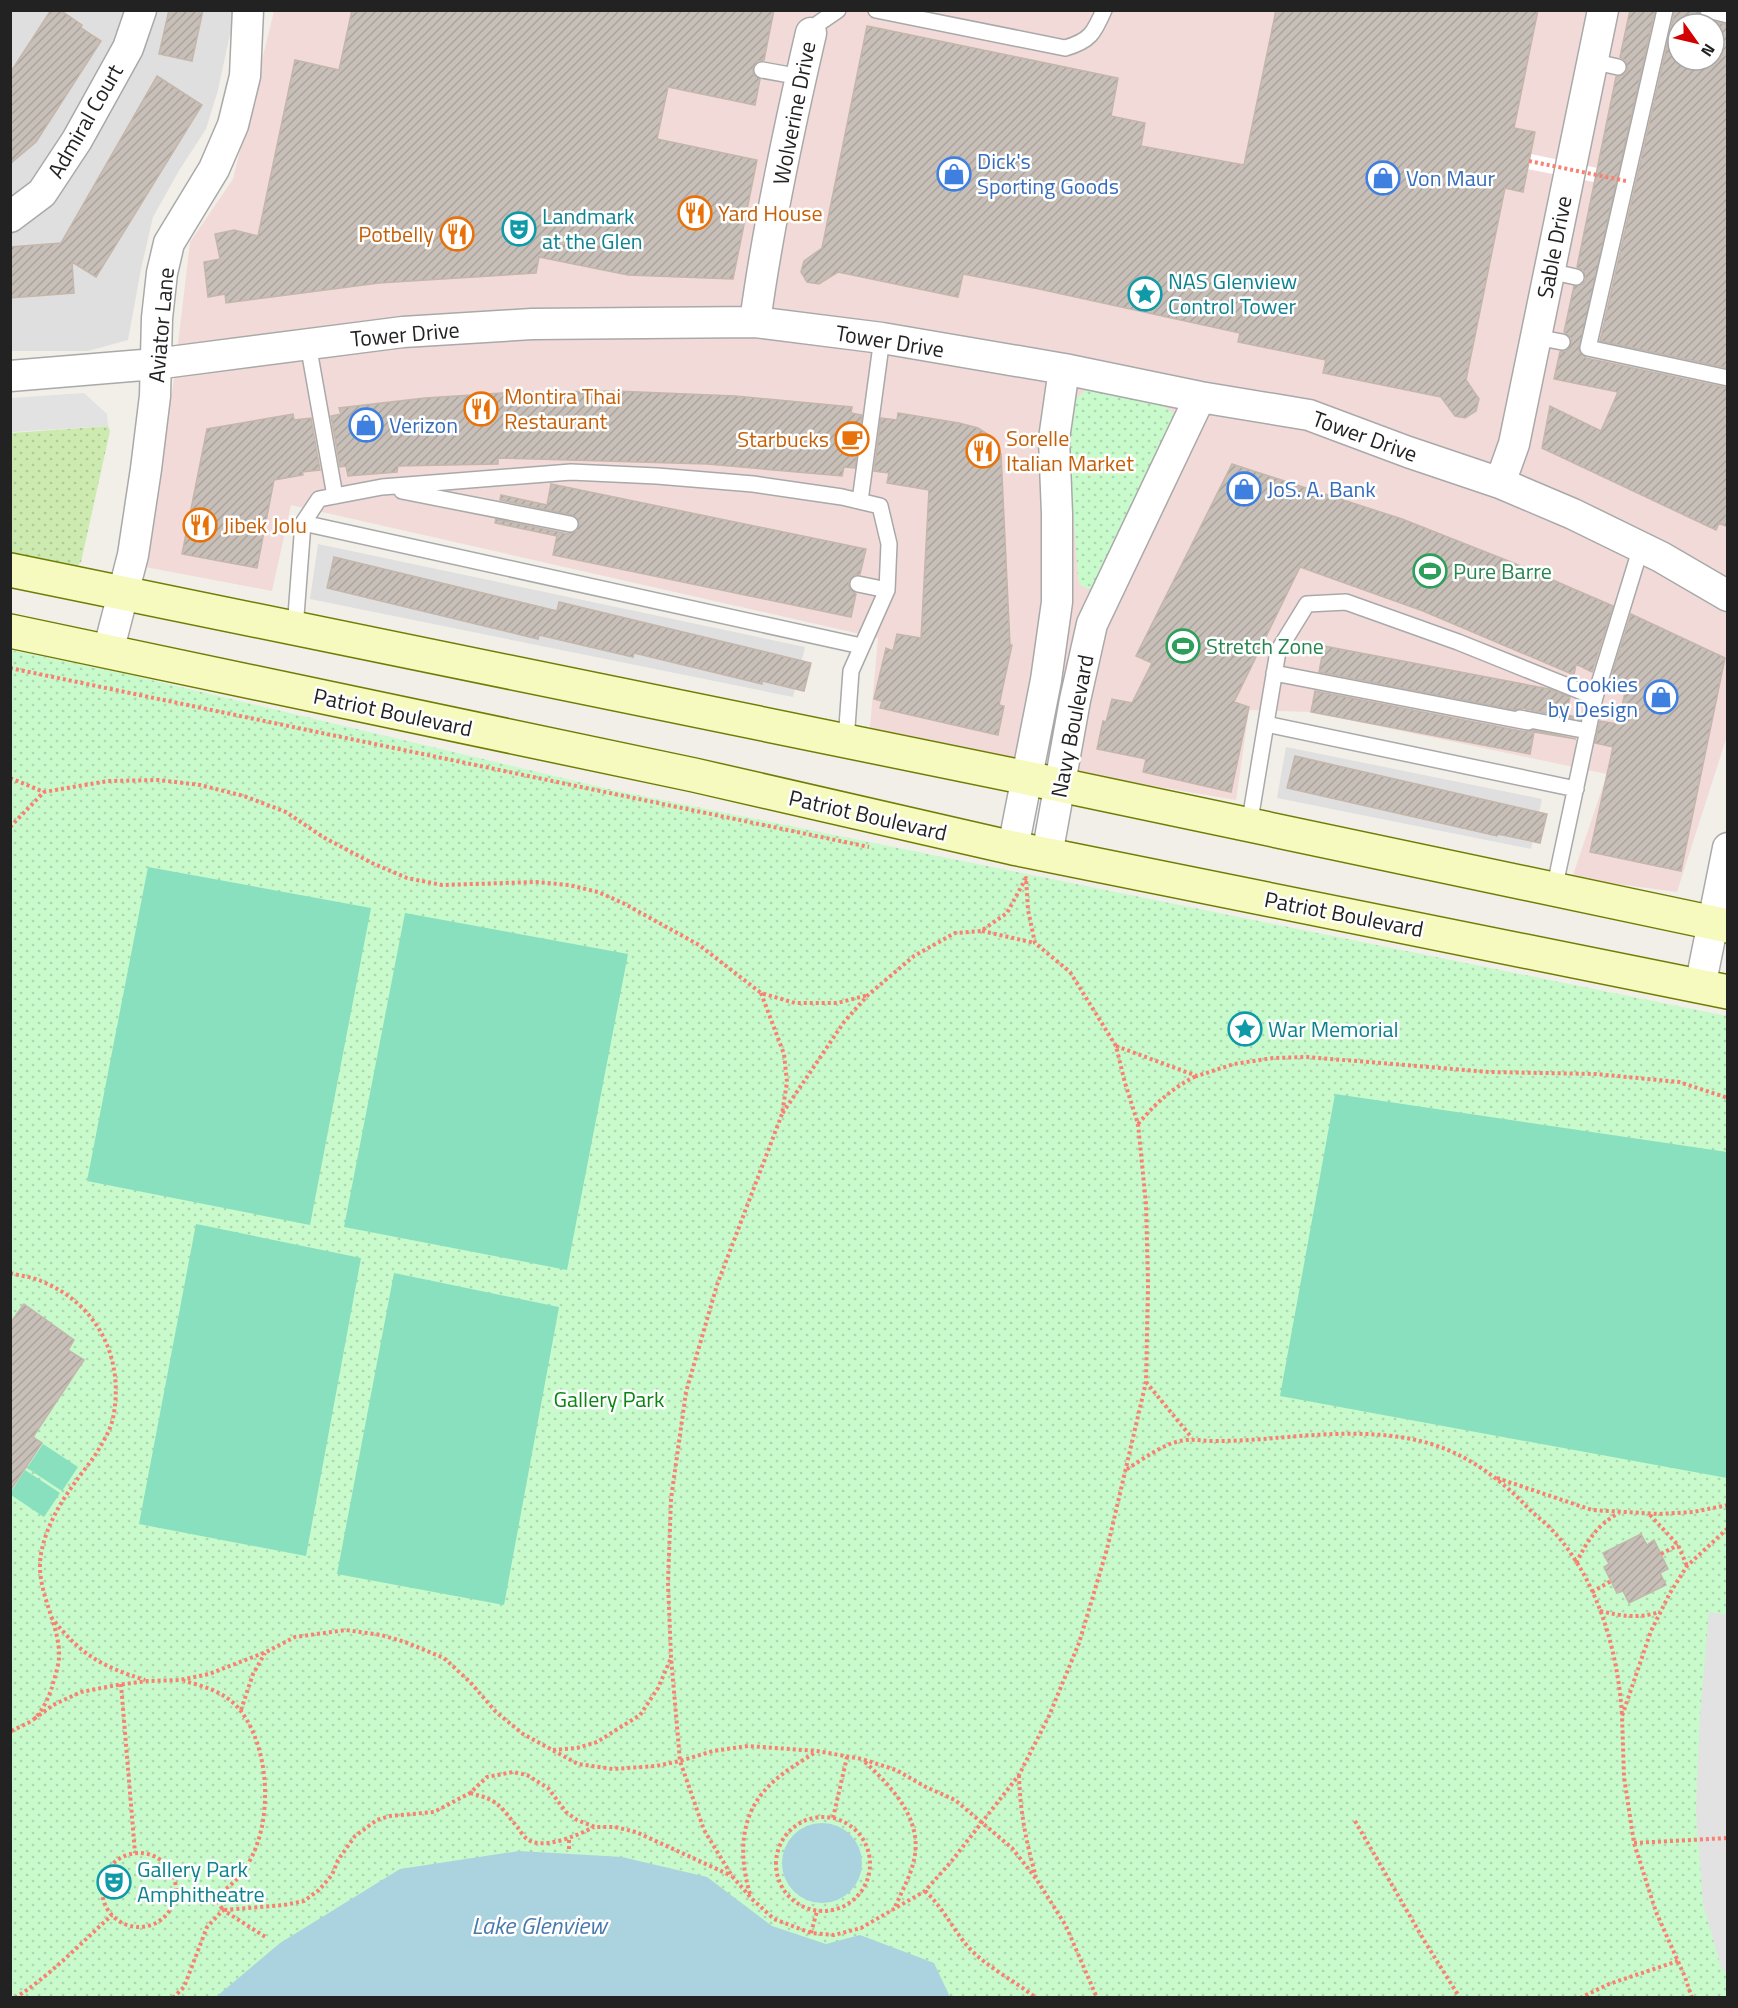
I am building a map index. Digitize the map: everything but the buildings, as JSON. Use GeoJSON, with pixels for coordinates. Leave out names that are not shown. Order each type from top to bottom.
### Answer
{"type":"FeatureCollection","features":[{"type":"Feature","properties":{"kind":"main road"},"geometry":{"type":"LineString","coordinates":[[10,570],[1027,778],[1721,925]]}},
{"type":"Feature","properties":{"kind":"main road","name":"Patriot Boulevard"},"geometry":{"type":"LineString","coordinates":[[10,631],[694,775],[1013,848],[1714,989]]}},
{"type":"Feature","properties":{"kind":"street","name":"Admiral Court"},"geometry":{"type":"LineString","coordinates":[[10,217],[42,193],[78,140],[128,48],[141,10]]}},
{"type":"Feature","properties":{"kind":"street","name":"Aviator Lane"},"geometry":{"type":"LineString","coordinates":[[108,652],[133,555],[146,469],[155,396],[155,364],[162,273],[169,243],[214,169],[233,125],[245,76],[248,10]]}},
{"type":"Feature","properties":{"kind":"street","name":"Sable Drive"},"geometry":{"type":"LineString","coordinates":[[1500,483],[1549,340],[1605,64],[1603,10]]}},
{"type":"Feature","properties":{"kind":"street","name":"Wolverine Drive"},"geometry":{"type":"LineString","coordinates":[[755,322],[813,22]]}},
{"type":"Feature","properties":{"kind":"street","name":"Tower Drive"},"geometry":{"type":"LineString","coordinates":[[10,376],[155,364],[403,332],[532,324],[755,322],[882,338],[1309,415],[1500,483],[1574,514],[1641,547],[1728,596]]}},
{"type":"Feature","properties":{"kind":"street","name":"Navy Boulevard"},"geometry":{"type":"LineString","coordinates":[[1013,848],[1046,680],[1058,597],[1054,438],[1064,369]]}},
{"type":"Feature","properties":{"kind":"street","name":"Navy Boulevard"},"geometry":{"type":"LineString","coordinates":[[1047,855],[1075,700],[1092,624],[1200,397]]}},
{"type":"Feature","properties":{"kind":"street"},"geometry":{"type":"LineString","coordinates":[[1058,597],[1104,598]]}},
{"type":"Feature","properties":{"kind":"street"},"geometry":{"type":"LineString","coordinates":[[1714,989],[1728,848]]}},
{"type":"Feature","properties":{"kind":"lane"},"geometry":{"type":"LineString","coordinates":[[813,22],[819,23],[838,10]]}},
{"type":"Feature","properties":{"kind":"lane"},"geometry":{"type":"LineString","coordinates":[[876,10],[1065,48],[1083,44],[1096,28],[1104,10]]}},
{"type":"Feature","properties":{"kind":"lane"},"geometry":{"type":"LineString","coordinates":[[1665,10],[1588,348],[1728,378]]}},
{"type":"Feature","properties":{"kind":"lane"},"geometry":{"type":"LineString","coordinates":[[1708,10],[1728,15]]}},
{"type":"Feature","properties":{"kind":"lane"},"geometry":{"type":"LineString","coordinates":[[762,70],[801,77]]}},
{"type":"Feature","properties":{"kind":"lane"},"geometry":{"type":"LineString","coordinates":[[860,501],[882,338]]}},
{"type":"Feature","properties":{"kind":"lane"},"geometry":{"type":"LineString","coordinates":[[308,344],[335,496]]}},
{"type":"Feature","properties":{"kind":"lane"},"geometry":{"type":"LineString","coordinates":[[295,629],[303,523],[320,499],[382,487],[571,472],[753,484],[860,501],[880,506],[889,544],[886,590],[851,671],[846,741]]}},
{"type":"Feature","properties":{"kind":"lane"},"geometry":{"type":"LineString","coordinates":[[382,487],[570,524]]}},
{"type":"Feature","properties":{"kind":"lane"},"geometry":{"type":"LineString","coordinates":[[303,523],[861,646]]}},
{"type":"Feature","properties":{"kind":"lane"},"geometry":{"type":"LineString","coordinates":[[1554,890],[1594,697],[1641,547]]}},
{"type":"Feature","properties":{"kind":"lane"},"geometry":{"type":"LineString","coordinates":[[858,584],[886,590]]}},
{"type":"Feature","properties":{"kind":"lane"},"geometry":{"type":"LineString","coordinates":[[1249,826],[1278,651],[1307,604],[1346,602],[1468,646],[1594,697]]}},
{"type":"Feature","properties":{"kind":"lane"},"geometry":{"type":"LineString","coordinates":[[1274,673],[1528,722]]}},
{"type":"Feature","properties":{"kind":"lane"},"geometry":{"type":"LineString","coordinates":[[1338,681],[1588,731]]}},
{"type":"Feature","properties":{"kind":"lane"},"geometry":{"type":"LineString","coordinates":[[1266,724],[1576,789]]}},
{"type":"Feature","properties":{"kind":"path"},"geometry":{"type":"LineString","coordinates":[[1529,161],[1626,181]]}},
{"type":"Feature","properties":{"kind":"path"},"geometry":{"type":"LineString","coordinates":[[10,778],[44,792],[108,781],[159,780],[200,785],[244,796],[286,812],[324,837],[372,863],[407,878],[442,885],[536,882],[568,885],[598,892],[623,903],[699,945],[761,993],[795,1003],[837,1003],[868,995]]}},
{"type":"Feature","properties":{"kind":"path"},"geometry":{"type":"LineString","coordinates":[[10,827],[44,792]]}},
{"type":"Feature","properties":{"kind":"path"},"geometry":{"type":"LineString","coordinates":[[981,931],[1007,913],[1026,878],[1028,910],[1035,943]]}},
{"type":"Feature","properties":{"kind":"path"},"geometry":{"type":"LineString","coordinates":[[761,993],[784,1054],[787,1082],[782,1114],[717,1285],[686,1392],[671,1498],[668,1582],[671,1657],[680,1761],[704,1830],[732,1876],[774,1919],[811,1933],[834,1935],[861,1928],[925,1891],[983,1823],[1019,1775],[1049,1716],[1079,1643],[1107,1549],[1146,1382],[1148,1284],[1146,1216],[1138,1124],[1116,1046],[1070,972],[1035,943],[981,931],[955,933],[914,956],[868,995],[844,1023],[782,1114]]}},
{"type":"Feature","properties":{"kind":"path"},"geometry":{"type":"LineString","coordinates":[[1116,1046],[1197,1076]]}},
{"type":"Feature","properties":{"kind":"path"},"geometry":{"type":"LineString","coordinates":[[1138,1124],[1159,1099],[1177,1086],[1197,1076],[1234,1064],[1273,1058],[1307,1057],[1490,1072],[1596,1074],[1679,1082],[1728,1098]]}},
{"type":"Feature","properties":{"kind":"path"},"geometry":{"type":"LineString","coordinates":[[10,1273],[41,1281],[63,1292],[83,1309],[100,1327],[110,1350],[114,1371],[113,1419],[99,1450],[72,1486],[48,1528],[41,1551],[40,1576],[49,1614],[57,1635],[60,1654],[50,1694],[34,1719]]}},
{"type":"Feature","properties":{"kind":"path"},"geometry":{"type":"LineString","coordinates":[[1146,1382],[1192,1438]]}},
{"type":"Feature","properties":{"kind":"path"},"geometry":{"type":"LineString","coordinates":[[1126,1470],[1170,1444],[1192,1438],[1211,1441],[1351,1434],[1389,1436],[1427,1443],[1460,1455],[1511,1490],[1553,1532],[1576,1563],[1600,1611],[1620,1681],[1624,1777],[1634,1842],[1656,1912],[1692,1998]]}},
{"type":"Feature","properties":{"kind":"path"},"geometry":{"type":"LineString","coordinates":[[1495,1477],[1592,1510],[1649,1514],[1693,1512],[1728,1505]]}},
{"type":"Feature","properties":{"kind":"path"},"geometry":{"type":"LineString","coordinates":[[1576,1563],[1587,1542],[1604,1521],[1619,1513]]}},
{"type":"Feature","properties":{"kind":"path"},"geometry":{"type":"LineString","coordinates":[[1649,1514],[1678,1545],[1688,1566]]}},
{"type":"Feature","properties":{"kind":"path"},"geometry":{"type":"LineString","coordinates":[[1622,1716],[1651,1631],[1670,1593],[1688,1566],[1728,1528]]}},
{"type":"Feature","properties":{"kind":"path"},"geometry":{"type":"LineString","coordinates":[[1661,1554],[1678,1545]]}},
{"type":"Feature","properties":{"kind":"path"},"geometry":{"type":"LineString","coordinates":[[1592,1592],[1611,1581]]}},
{"type":"Feature","properties":{"kind":"path"},"geometry":{"type":"LineString","coordinates":[[1600,1611],[1628,1617],[1644,1617],[1660,1612]]}},
{"type":"Feature","properties":{"kind":"path"},"geometry":{"type":"LineString","coordinates":[[49,1614],[69,1640],[89,1657],[114,1670],[148,1681]]}},
{"type":"Feature","properties":{"kind":"path"},"geometry":{"type":"LineString","coordinates":[[10,1732],[53,1705],[81,1692],[121,1684],[180,1680],[209,1674],[266,1652],[295,1636],[346,1630],[381,1635],[444,1658],[470,1682],[496,1712],[523,1734],[578,1764],[613,1769],[656,1766],[713,1751],[748,1746],[817,1751],[896,1770],[955,1800],[1012,1848],[1066,1926],[1097,1998]]}},
{"type":"Feature","properties":{"kind":"path"},"geometry":{"type":"LineString","coordinates":[[241,1710],[253,1674],[266,1652]]}},
{"type":"Feature","properties":{"kind":"path"},"geometry":{"type":"LineString","coordinates":[[553,1750],[577,1748],[597,1742],[640,1714],[658,1688],[671,1657]]}},
{"type":"Feature","properties":{"kind":"path"},"geometry":{"type":"LineString","coordinates":[[175,1901],[197,1902],[214,1896],[229,1887],[245,1870],[257,1846],[263,1817],[265,1790],[262,1763],[253,1734],[241,1710],[229,1699],[206,1687],[180,1680]]}},
{"type":"Feature","properties":{"kind":"path"},"geometry":{"type":"LineString","coordinates":[[121,1684],[135,1853]]}},
{"type":"Feature","properties":{"kind":"path"},"geometry":{"type":"LineString","coordinates":[[752,1899],[744,1873],[743,1840],[750,1811],[768,1786],[817,1751]]}},
{"type":"Feature","properties":{"kind":"path"},"geometry":{"type":"LineString","coordinates":[[833,1818],[847,1757]]}},
{"type":"Feature","properties":{"kind":"path"},"geometry":{"type":"LineString","coordinates":[[862,1760],[886,1781],[906,1808],[915,1834],[913,1863],[895,1908]]}},
{"type":"Feature","properties":{"kind":"path"},"geometry":{"type":"LineString","coordinates":[[173,1998],[184,1987],[207,1926],[223,1910],[304,1901],[319,1890],[332,1875],[338,1860],[355,1836],[377,1820],[390,1816],[434,1812],[470,1793],[487,1778],[513,1772],[527,1775],[548,1788],[566,1812],[577,1820],[595,1827],[615,1827],[636,1832],[732,1876]]}},
{"type":"Feature","properties":{"kind":"path"},"geometry":{"type":"LineString","coordinates":[[1019,1775],[1024,1837],[1036,1880]]}},
{"type":"Feature","properties":{"kind":"path"},"geometry":{"type":"LineString","coordinates":[[470,1793],[490,1798],[504,1809],[528,1840],[538,1843],[569,1840],[595,1827]]}},
{"type":"Feature","properties":{"kind":"path"},"geometry":{"type":"LineString","coordinates":[[821,1816],[852,1826],[864,1838],[870,1853],[871,1868],[867,1883],[853,1901],[832,1911],[817,1911],[802,1907],[790,1899],[781,1886],[776,1872],[776,1857],[781,1841],[791,1828],[806,1819],[821,1816]]}},
{"type":"Feature","properties":{"kind":"path"},"geometry":{"type":"LineString","coordinates":[[1355,1821],[1460,1998]]}},
{"type":"Feature","properties":{"kind":"path"},"geometry":{"type":"LineString","coordinates":[[1634,1842],[1728,1838]]}},
{"type":"Feature","properties":{"kind":"path"},"geometry":{"type":"LineString","coordinates":[[569,1840],[570,1851]]}},
{"type":"Feature","properties":{"kind":"path"},"geometry":{"type":"LineString","coordinates":[[135,1853],[153,1856],[162,1862],[175,1881],[175,1901],[170,1911],[159,1921],[146,1926],[130,1925],[112,1914],[102,1898],[104,1876],[111,1865],[135,1853]]}},
{"type":"Feature","properties":{"kind":"path"},"geometry":{"type":"LineString","coordinates":[[925,1891],[937,1902],[958,1935],[973,1951],[1036,1998]]}},
{"type":"Feature","properties":{"kind":"path"},"geometry":{"type":"LineString","coordinates":[[214,1896],[223,1910],[267,1938]]}},
{"type":"Feature","properties":{"kind":"path"},"geometry":{"type":"LineString","coordinates":[[811,1933],[817,1911]]}},
{"type":"Feature","properties":{"kind":"path"},"geometry":{"type":"LineString","coordinates":[[15,1998],[52,1969],[112,1914]]}},
{"type":"Feature","properties":{"kind":"path"},"geometry":{"type":"LineString","coordinates":[[1581,1998],[1609,1984],[1678,1961]]}},
{"type":"Feature","properties":{"kind":"shaded area"},"geometry":{"type":"Polygon","coordinates":[[[10,11],[235,11],[218,90],[206,129],[153,217],[128,340],[88,351],[11,351],[10,11]]]}},
{"type":"Feature","properties":{"kind":"shaded area"},"geometry":{"type":"Polygon","coordinates":[[[274,11],[1727,11],[1727,736],[1677,892],[1572,878],[1607,774],[1311,712],[1249,710],[1236,800],[869,738],[878,638],[291,505],[272,591],[145,567],[173,386],[190,242],[233,179],[274,11]]]}},
{"type":"Feature","properties":{"kind":"shaded area"},"geometry":{"type":"Polygon","coordinates":[[[84,393],[107,414],[108,426],[11,432],[11,398],[84,393]]]}},
{"type":"Feature","properties":{"kind":"shaded area"},"geometry":{"type":"Polygon","coordinates":[[[318,544],[805,647],[793,697],[310,599],[318,544]]]}},
{"type":"Feature","properties":{"kind":"shaded area"},"geometry":{"type":"Polygon","coordinates":[[[1286,747],[1542,799],[1531,849],[1277,798],[1286,747]]]}},
{"type":"Feature","properties":{"kind":"shaded area"},"geometry":{"type":"Polygon","coordinates":[[[1709,1612],[1728,1615],[1728,1970],[1722,1971],[1703,1904],[1696,1811],[1700,1716],[1709,1612]]]}},
{"type":"Feature","properties":{"kind":"green space"},"geometry":{"type":"Polygon","coordinates":[[[1097,385],[1150,400],[1177,416],[1096,589],[1088,589],[1080,585],[1078,578],[1067,425],[1075,400],[1097,385]]]}},
{"type":"Feature","properties":{"kind":"green space"},"geometry":{"type":"Polygon","coordinates":[[[108,426],[110,431],[81,562],[69,575],[11,561],[11,433],[108,426]]]}},
{"type":"Feature","properties":{"kind":"green space","name":"Gallery Park"},"geometry":{"type":"Polygon","coordinates":[[[10,650],[126,674],[613,790],[1727,1016],[1727,1997],[11,1997],[10,650]]]}},
{"type":"Feature","properties":{"kind":"green space"},"geometry":{"type":"Polygon","coordinates":[[[148,867],[371,908],[310,1225],[87,1181],[148,867]]]}},
{"type":"Feature","properties":{"kind":"green space"},"geometry":{"type":"Polygon","coordinates":[[[405,913],[628,954],[567,1270],[344,1227],[405,913]]]}},
{"type":"Feature","properties":{"kind":"green space"},"geometry":{"type":"Polygon","coordinates":[[[1335,1094],[1727,1152],[1727,1478],[1280,1396],[1335,1094]]]}},
{"type":"Feature","properties":{"kind":"green space"},"geometry":{"type":"Polygon","coordinates":[[[196,1224],[361,1258],[306,1556],[139,1524],[196,1224]]]}},
{"type":"Feature","properties":{"kind":"green space"},"geometry":{"type":"Polygon","coordinates":[[[394,1273],[559,1307],[504,1605],[337,1574],[394,1273]]]}},
{"type":"Feature","properties":{"kind":"green space"},"geometry":{"type":"Polygon","coordinates":[[[43,1444],[78,1467],[62,1491],[27,1468],[43,1444]]]}},
{"type":"Feature","properties":{"kind":"green space"},"geometry":{"type":"Polygon","coordinates":[[[25,1470],[60,1493],[44,1517],[11,1495],[25,1470]]]}},
{"type":"Feature","properties":{"kind":"water"},"geometry":{"type":"Polygon","coordinates":[[[822,1823],[837,1826],[850,1835],[859,1848],[862,1863],[859,1878],[850,1891],[837,1900],[822,1903],[807,1900],[794,1891],[785,1878],[782,1863],[785,1848],[794,1835],[807,1826],[822,1823]]]}},
{"type":"Feature","properties":{"kind":"water","name":"Lake Glenview"},"geometry":{"type":"Polygon","coordinates":[[[519,1851],[622,1857],[707,1877],[772,1926],[826,1944],[860,1935],[934,1963],[950,1997],[216,1997],[280,1943],[400,1869],[519,1851]]]}},
{"type":"Feature","properties":{"kind":"pier"},"geometry":{"type":"Polygon","coordinates":[[[1531,154],[1597,168],[1594,182],[1527,169],[1531,154]]]}},
{"type":"Feature","properties":{"kind":"place","name":"Dick's Sporting Goods"},"geometry":{"type":"Point","coordinates":[954,174]}},
{"type":"Feature","properties":{"kind":"place","name":"Von Maur"},"geometry":{"type":"Point","coordinates":[1383,178]}},
{"type":"Feature","properties":{"kind":"place","name":"Yard House"},"geometry":{"type":"Point","coordinates":[695,213]}},
{"type":"Feature","properties":{"kind":"place","name":"Landmark at the Glen"},"geometry":{"type":"Point","coordinates":[519,229]}},
{"type":"Feature","properties":{"kind":"place","name":"Potbelly"},"geometry":{"type":"Point","coordinates":[457,234]}},
{"type":"Feature","properties":{"kind":"place","name":"NAS Glenview Control Tower"},"geometry":{"type":"Point","coordinates":[1145,294]}},
{"type":"Feature","properties":{"kind":"place","name":"Montira Thai Restaurant"},"geometry":{"type":"Point","coordinates":[481,409]}},
{"type":"Feature","properties":{"kind":"place","name":"Verizon"},"geometry":{"type":"Point","coordinates":[366,425]}},
{"type":"Feature","properties":{"kind":"place","name":"Starbucks"},"geometry":{"type":"Point","coordinates":[852,439]}},
{"type":"Feature","properties":{"kind":"place","name":"Sorelle Italian Market"},"geometry":{"type":"Point","coordinates":[983,451]}},
{"type":"Feature","properties":{"kind":"place","name":"JoS. A. Bank"},"geometry":{"type":"Point","coordinates":[1244,489]}},
{"type":"Feature","properties":{"kind":"place","name":"Jibek Jolu"},"geometry":{"type":"Point","coordinates":[200,525]}},
{"type":"Feature","properties":{"kind":"place","name":"Pure Barre"},"geometry":{"type":"Point","coordinates":[1430,571]}},
{"type":"Feature","properties":{"kind":"place","name":"Stretch Zone"},"geometry":{"type":"Point","coordinates":[1183,646]}},
{"type":"Feature","properties":{"kind":"place","name":"Cookies by Design"},"geometry":{"type":"Point","coordinates":[1661,697]}},
{"type":"Feature","properties":{"kind":"place","name":"War Memorial"},"geometry":{"type":"Point","coordinates":[1245,1029]}},
{"type":"Feature","properties":{"kind":"place","name":"Gallery Park Amphitheatre"},"geometry":{"type":"Point","coordinates":[114,1882]}}]}
